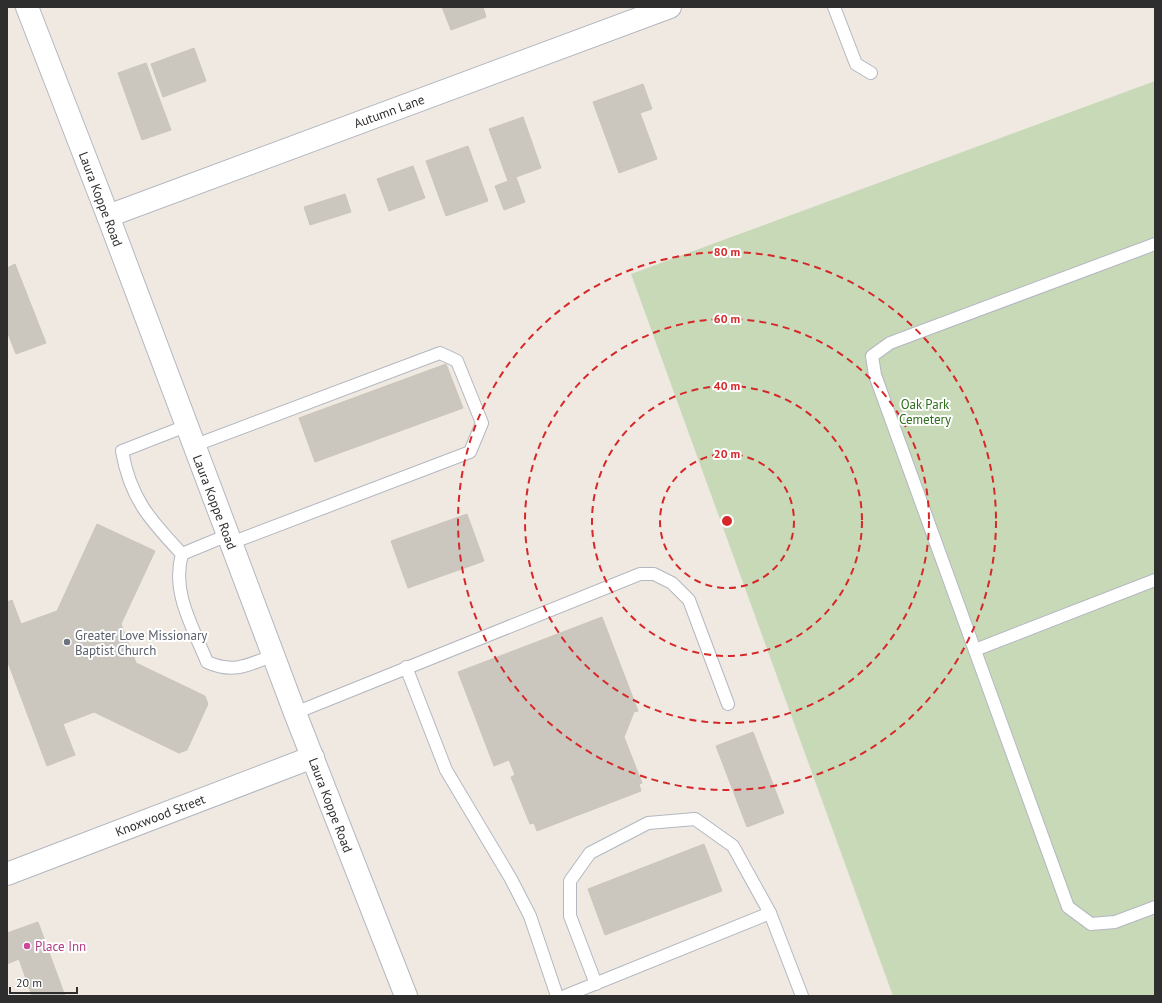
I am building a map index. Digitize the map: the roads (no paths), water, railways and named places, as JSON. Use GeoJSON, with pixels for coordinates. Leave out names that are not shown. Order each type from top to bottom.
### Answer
{"type":"FeatureCollection","features":[{"type":"Feature","properties":{"kind":"street","name":"Laura Koppe Road"},"geometry":{"type":"LineString","coordinates":[[27,7],[108,216],[193,446],[295,713],[406,996]]}},
{"type":"Feature","properties":{"kind":"street","name":"Autumn Lane"},"geometry":{"type":"LineString","coordinates":[[108,216],[670,7]]}},
{"type":"Feature","properties":{"kind":"street","name":"Knoxwood Street"},"geometry":{"type":"LineString","coordinates":[[7,874],[313,757]]}},
{"type":"Feature","properties":{"kind":"lane"},"geometry":{"type":"LineString","coordinates":[[834,7],[856,64],[871,73]]}},
{"type":"Feature","properties":{"kind":"lane"},"geometry":{"type":"LineString","coordinates":[[1155,244],[890,343],[872,356],[875,375],[1068,907],[1091,924],[1115,922],[1155,907]]}},
{"type":"Feature","properties":{"kind":"lane"},"geometry":{"type":"LineString","coordinates":[[182,554],[229,539],[470,452],[482,423],[457,361],[440,353],[193,446]]}},
{"type":"Feature","properties":{"kind":"lane"},"geometry":{"type":"LineString","coordinates":[[182,554],[154,524],[138,502],[125,472],[122,451],[186,426]]}},
{"type":"Feature","properties":{"kind":"lane"},"geometry":{"type":"LineString","coordinates":[[182,554],[178,567],[180,597],[208,662],[221,668],[239,669],[274,655]]}},
{"type":"Feature","properties":{"kind":"lane"},"geometry":{"type":"LineString","coordinates":[[295,713],[640,574],[654,574],[672,584],[689,600],[728,704]]}},
{"type":"Feature","properties":{"kind":"lane"},"geometry":{"type":"LineString","coordinates":[[975,650],[1155,580]]}},
{"type":"Feature","properties":{"kind":"lane"},"geometry":{"type":"LineString","coordinates":[[406,667],[446,770],[511,879],[530,916],[557,996]]}},
{"type":"Feature","properties":{"kind":"lane"},"geometry":{"type":"LineString","coordinates":[[596,984],[570,916],[570,881],[590,853],[648,823],[695,819],[733,846],[770,913],[802,996]]}},
{"type":"Feature","properties":{"kind":"lane"},"geometry":{"type":"LineString","coordinates":[[565,996],[770,913]]}},
{"type":"Feature","properties":{"kind":"place","name":"Greater Love Missionary Baptist Church"},"geometry":{"type":"Point","coordinates":[67,642]}},
{"type":"Feature","properties":{"kind":"place","name":"Place Inn"},"geometry":{"type":"Point","coordinates":[27,946]}},
{"type":"Feature","properties":{"kind":"park label","name":"Oak Park Cemetery"},"geometry":{"type":"Point","coordinates":[925,412]}}]}
